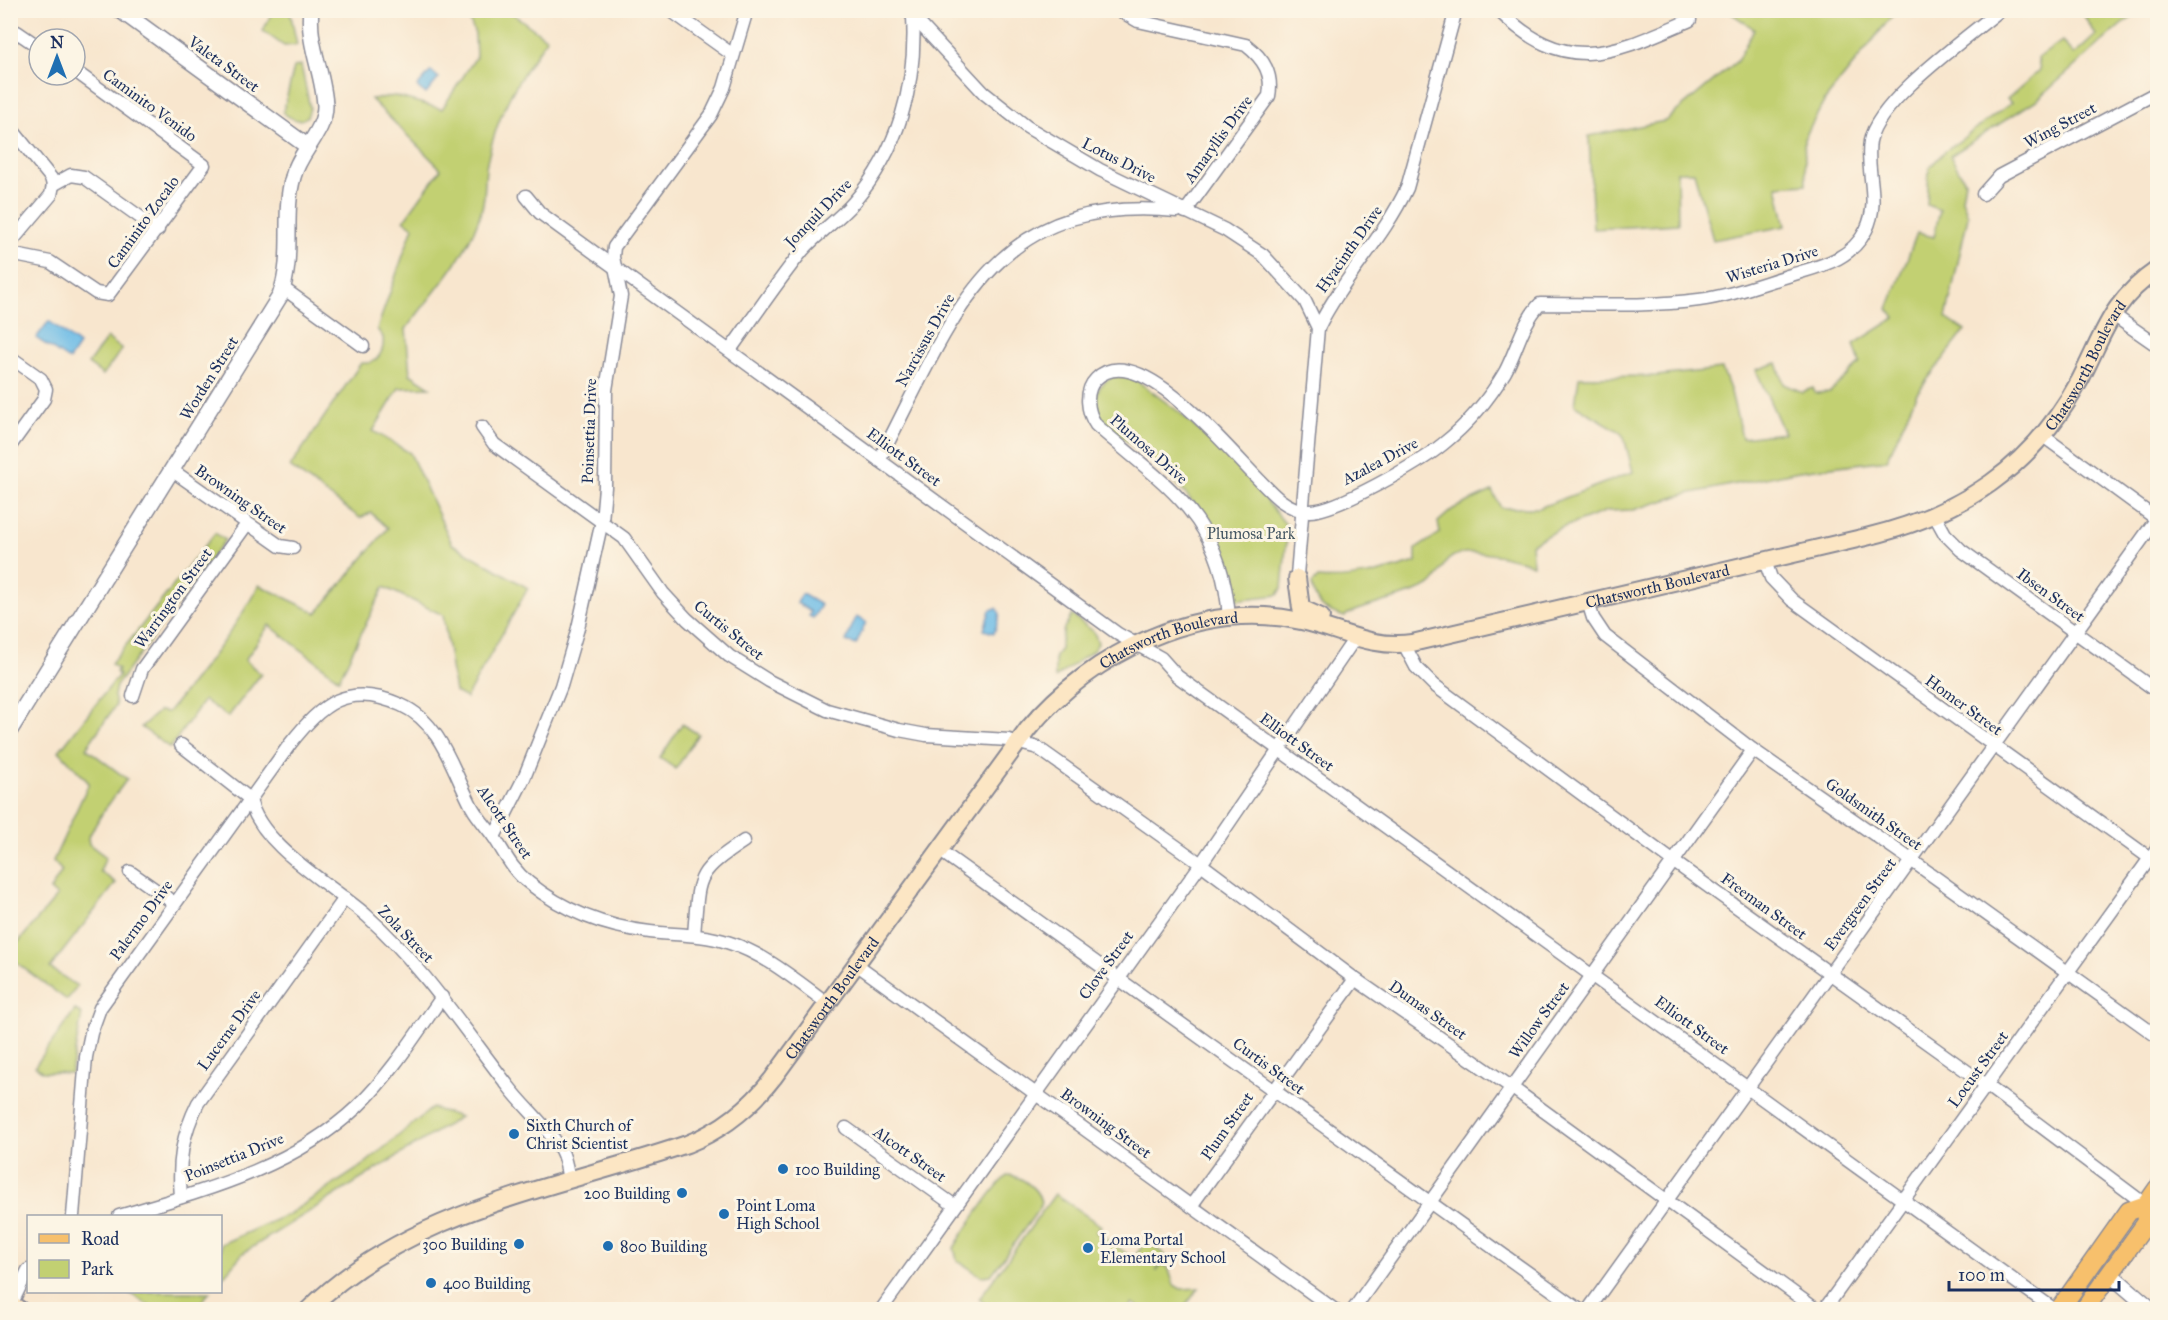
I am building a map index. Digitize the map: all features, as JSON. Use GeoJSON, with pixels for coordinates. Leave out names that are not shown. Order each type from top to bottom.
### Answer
{"type":"FeatureCollection","features":[{"type":"Feature","properties":{"kind":"main road","name":"Chatsworth Boulevard"},"geometry":{"type":"LineString","coordinates":[[308,1310],[364,1265],[422,1233],[477,1209],[687,1144],[718,1129],[742,1112],[760,1095],[1018,742],[1065,690],[1101,663],[1134,645],[1186,627],[1229,618],[1292,619],[1378,644],[1404,644],[1888,532],[1935,516],[1998,479],[2043,436],[2069,400],[2112,314],[2131,291],[2157,269]]}},
{"type":"Feature","properties":{"kind":"main road"},"geometry":{"type":"LineString","coordinates":[[1297,578],[1298,602],[1302,610],[1327,619],[1347,635]]}},
{"type":"Feature","properties":{"kind":"main road"},"geometry":{"type":"LineString","coordinates":[[2085,1310],[2147,1222],[2146,1205],[2157,1188]]}},
{"type":"Feature","properties":{"kind":"main road"},"geometry":{"type":"LineString","coordinates":[[2057,1310],[2129,1211],[2146,1205]]}},
{"type":"Feature","properties":{"kind":"street","name":"Valeta Street"},"geometry":{"type":"LineString","coordinates":[[120,10],[307,146]]}},
{"type":"Feature","properties":{"kind":"street","name":"Worden Street"},"geometry":{"type":"LineString","coordinates":[[10,730],[271,313],[283,288],[290,248],[291,187],[295,171],[321,124],[325,106],[311,39],[311,10]]}},
{"type":"Feature","properties":{"kind":"street"},"geometry":{"type":"LineString","coordinates":[[669,10],[733,55]]}},
{"type":"Feature","properties":{"kind":"street","name":"Poinsettia Drive"},"geometry":{"type":"LineString","coordinates":[[494,837],[524,778],[564,675],[585,600],[602,521],[605,487],[606,390],[621,296],[613,257],[615,247],[711,115],[724,88],[747,10]]}},
{"type":"Feature","properties":{"kind":"street","name":"Amaryllis Drive"},"geometry":{"type":"LineString","coordinates":[[1119,10],[1138,21],[1246,45],[1258,54],[1267,68],[1271,83],[1269,96],[1185,212]]}},
{"type":"Feature","properties":{"kind":"street","name":"Hyacinth Drive"},"geometry":{"type":"LineString","coordinates":[[1292,619],[1304,510],[1318,328],[1334,296],[1394,215],[1407,188],[1456,10]]}},
{"type":"Feature","properties":{"kind":"street"},"geometry":{"type":"LineString","coordinates":[[1498,10],[1516,28],[1537,42],[1568,52],[1586,54],[1623,49],[1690,20]]}},
{"type":"Feature","properties":{"kind":"street","name":"Wisteria Drive"},"geometry":{"type":"LineString","coordinates":[[1540,304],[1698,300],[1832,263],[1852,249],[1867,229],[1874,192],[1870,147],[1878,121],[1898,97],[2000,10]]}},
{"type":"Feature","properties":{"kind":"street","name":"Lotus Drive"},"geometry":{"type":"LineString","coordinates":[[910,14],[984,93],[1028,127],[1100,170],[1225,230],[1263,255],[1305,302],[1318,328]]}},
{"type":"Feature","properties":{"kind":"street","name":"Jonquil Drive"},"geometry":{"type":"LineString","coordinates":[[730,350],[805,248],[852,204],[882,165],[907,98],[914,57],[910,14]]}},
{"type":"Feature","properties":{"kind":"street"},"geometry":{"type":"LineString","coordinates":[[10,40],[17,32],[27,39]]}},
{"type":"Feature","properties":{"kind":"street","name":"Caminito Venido"},"geometry":{"type":"LineString","coordinates":[[87,80],[204,165]]}},
{"type":"Feature","properties":{"kind":"street","name":"Wing Street"},"geometry":{"type":"LineString","coordinates":[[1983,194],[1999,176],[2157,92]]}},
{"type":"Feature","properties":{"kind":"street"},"geometry":{"type":"LineString","coordinates":[[10,127],[51,178],[53,185],[51,195],[12,250]]}},
{"type":"Feature","properties":{"kind":"street","name":"Caminito Zocalo"},"geometry":{"type":"LineString","coordinates":[[12,250],[50,262],[96,293],[105,296],[114,289],[204,165]]}},
{"type":"Feature","properties":{"kind":"street"},"geometry":{"type":"LineString","coordinates":[[53,185],[71,175],[84,177],[158,230]]}},
{"type":"Feature","properties":{"kind":"street","name":"Elliott Street"},"geometry":{"type":"LineString","coordinates":[[525,196],[540,213],[617,270],[1134,645],[1161,658],[1177,676],[2057,1310]]}},
{"type":"Feature","properties":{"kind":"street","name":"Narcissus Drive"},"geometry":{"type":"LineString","coordinates":[[879,460],[941,339],[962,304],[976,283],[1010,250],[1045,228],[1085,215],[1138,208],[1185,212]]}},
{"type":"Feature","properties":{"kind":"street"},"geometry":{"type":"LineString","coordinates":[[283,288],[363,346]]}},
{"type":"Feature","properties":{"kind":"street","name":"Azalea Drive"},"geometry":{"type":"LineString","coordinates":[[1304,510],[1325,508],[1381,483],[1412,466],[1443,444],[1472,417],[1494,389],[1505,372],[1532,313],[1540,304]]}},
{"type":"Feature","properties":{"kind":"street"},"geometry":{"type":"LineString","coordinates":[[2112,314],[2157,346]]}},
{"type":"Feature","properties":{"kind":"street"},"geometry":{"type":"LineString","coordinates":[[10,357],[41,379],[46,393],[10,446]]}},
{"type":"Feature","properties":{"kind":"street","name":"Plumosa Drive"},"geometry":{"type":"LineString","coordinates":[[1229,618],[1224,574],[1209,537],[1175,492],[1094,421],[1088,398],[1094,381],[1113,370],[1125,369],[1140,373],[1180,403],[1224,441],[1277,497],[1288,505],[1304,510]]}},
{"type":"Feature","properties":{"kind":"street","name":"Curtis Street"},"geometry":{"type":"LineString","coordinates":[[482,427],[494,444],[626,540],[663,593],[687,619],[729,656],[779,687],[827,710],[899,730],[926,735],[1018,742]]}},
{"type":"Feature","properties":{"kind":"street"},"geometry":{"type":"LineString","coordinates":[[2043,436],[2157,519]]}},
{"type":"Feature","properties":{"kind":"street","name":"Browning Street"},"geometry":{"type":"LineString","coordinates":[[172,471],[280,546],[293,548]]}},
{"type":"Feature","properties":{"kind":"street","name":"Ibsen Street"},"geometry":{"type":"LineString","coordinates":[[1935,516],[1945,534],[1961,550],[2157,692]]}},
{"type":"Feature","properties":{"kind":"street","name":"Evergreen Street"},"geometry":{"type":"LineString","coordinates":[[1588,1310],[2157,519]]}},
{"type":"Feature","properties":{"kind":"street","name":"Warrington Street"},"geometry":{"type":"LineString","coordinates":[[134,696],[142,669],[247,524]]}},
{"type":"Feature","properties":{"kind":"street","name":"Homer Street"},"geometry":{"type":"LineString","coordinates":[[1765,561],[1771,578],[1786,596],[2154,861]]}},
{"type":"Feature","properties":{"kind":"street","name":"Goldsmith Street"},"geometry":{"type":"LineString","coordinates":[[1588,602],[1596,624],[1605,636],[1753,750],[1911,860],[2157,1037]]}},
{"type":"Feature","properties":{"kind":"street","name":"Clove Street"},"geometry":{"type":"LineString","coordinates":[[881,1310],[1201,864],[1279,749],[1347,635]]}},
{"type":"Feature","properties":{"kind":"street","name":"Freeman Street"},"geometry":{"type":"LineString","coordinates":[[1404,644],[1416,667],[1434,685],[1674,862],[1986,1085],[2146,1205]]}},
{"type":"Feature","properties":{"kind":"street","name":"Alcott Street"},"geometry":{"type":"LineString","coordinates":[[348,696],[379,697],[404,706],[421,719],[443,746],[472,807],[512,867],[546,895],[573,910],[612,926],[719,939],[747,949],[827,1004]]}},
{"type":"Feature","properties":{"kind":"street","name":"Palermo Drive"},"geometry":{"type":"LineString","coordinates":[[73,1215],[86,1057],[94,1021],[112,989],[307,723],[324,706],[348,696]]}},
{"type":"Feature","properties":{"kind":"street","name":"Dumas Street"},"geometry":{"type":"LineString","coordinates":[[1018,742],[1038,748],[1201,864],[1355,979],[1511,1088],[1817,1310]]}},
{"type":"Feature","properties":{"kind":"street","name":"Zola Street"},"geometry":{"type":"LineString","coordinates":[[181,745],[250,799],[253,812],[268,832],[392,939],[442,997],[510,1089],[558,1144],[565,1160],[569,1181]]}},
{"type":"Feature","properties":{"kind":"street","name":"Willow Street"},"geometry":{"type":"LineString","coordinates":[[1353,1310],[1753,750]]}},
{"type":"Feature","properties":{"kind":"street"},"geometry":{"type":"LineString","coordinates":[[694,935],[697,897],[703,873],[713,862],[744,841]]}},
{"type":"Feature","properties":{"kind":"street","name":"Locust Street"},"geometry":{"type":"LineString","coordinates":[[1824,1310],[2068,973],[2154,861],[2157,847]]}},
{"type":"Feature","properties":{"kind":"street","name":"Curtis Street"},"geometry":{"type":"LineString","coordinates":[[939,850],[1580,1310]]}},
{"type":"Feature","properties":{"kind":"street"},"geometry":{"type":"LineString","coordinates":[[130,872],[174,903]]}},
{"type":"Feature","properties":{"kind":"street","name":"Lucerne Drive"},"geometry":{"type":"LineString","coordinates":[[181,1197],[179,1159],[188,1124],[198,1103],[345,898]]}},
{"type":"Feature","properties":{"kind":"street","name":"Browning Street"},"geometry":{"type":"LineString","coordinates":[[856,964],[1335,1310]]}},
{"type":"Feature","properties":{"kind":"street","name":"Plum Street"},"geometry":{"type":"LineString","coordinates":[[1191,1206],[1355,979]]}},
{"type":"Feature","properties":{"kind":"street","name":"Poinsettia Drive"},"geometry":{"type":"LineString","coordinates":[[122,1215],[226,1182],[274,1162],[335,1126],[359,1105],[386,1074],[442,997]]}},
{"type":"Feature","properties":{"kind":"street","name":"Alcott Street"},"geometry":{"type":"LineString","coordinates":[[846,1128],[955,1206]]}},
{"type":"Feature","properties":{"kind":"street"},"geometry":{"type":"LineString","coordinates":[[13,1305],[27,1272]]}},
{"type":"Feature","properties":{"kind":"street"},"geometry":{"type":"LineString","coordinates":[[2110,1274],[2152,1310]]}},
{"type":"Feature","properties":{"kind":"green space"},"geometry":{"type":"Polygon","coordinates":[[[273,10],[290,11],[297,45],[284,46],[263,31],[273,10]]]}},
{"type":"Feature","properties":{"kind":"green space"},"geometry":{"type":"Polygon","coordinates":[[[466,11],[509,11],[547,39],[526,69],[497,126],[487,162],[484,197],[477,225],[450,271],[406,329],[410,374],[430,387],[399,388],[373,431],[410,453],[452,544],[528,588],[466,698],[455,692],[443,615],[384,587],[339,679],[269,625],[245,660],[261,674],[228,717],[204,700],[170,748],[141,727],[159,711],[168,712],[228,635],[259,585],[317,613],[388,528],[371,513],[360,518],[290,467],[361,363],[371,362],[379,356],[383,348],[383,337],[377,329],[413,227],[404,220],[441,169],[371,99],[395,96],[442,109],[476,57],[475,34],[466,11]]]}},
{"type":"Feature","properties":{"kind":"green space"},"geometry":{"type":"Polygon","coordinates":[[[1728,11],[1896,11],[1825,100],[1804,139],[1806,184],[1777,186],[1786,226],[1713,240],[1694,172],[1677,172],[1678,224],[1593,229],[1589,136],[1665,121],[1737,61],[1754,29],[1728,11]]]}},
{"type":"Feature","properties":{"kind":"green space"},"geometry":{"type":"Polygon","coordinates":[[[2086,11],[2142,11],[2121,25],[2038,99],[1950,156],[1965,181],[1962,199],[1968,216],[1946,318],[1965,331],[1917,393],[1887,460],[1799,471],[1682,495],[1633,510],[1607,511],[1559,529],[1531,544],[1533,565],[1489,554],[1455,555],[1448,560],[1435,581],[1429,586],[1356,611],[1345,617],[1327,610],[1318,603],[1312,584],[1318,578],[1356,577],[1416,562],[1416,549],[1440,533],[1438,522],[1453,509],[1492,491],[1501,508],[1539,508],[1633,472],[1624,437],[1619,431],[1575,405],[1579,377],[1657,376],[1722,369],[1731,392],[1742,438],[1784,433],[1756,370],[1777,363],[1784,384],[1802,392],[1813,388],[1815,393],[1830,392],[1860,363],[1854,344],[1895,318],[1888,309],[1917,233],[1934,237],[1940,210],[1927,205],[1929,168],[1943,153],[2011,103],[2007,99],[2040,70],[2038,58],[2062,41],[2074,55],[2096,35],[2083,14],[2086,11]]]}},
{"type":"Feature","properties":{"kind":"green space"},"geometry":{"type":"Polygon","coordinates":[[[301,65],[310,108],[307,117],[298,120],[283,113],[294,67],[301,65]]]}},
{"type":"Feature","properties":{"kind":"green space"},"geometry":{"type":"Polygon","coordinates":[[[107,338],[122,349],[103,375],[88,364],[107,338]]]}},
{"type":"Feature","properties":{"kind":"green space","name":"Plumosa Park"},"geometry":{"type":"Polygon","coordinates":[[[1114,376],[1132,377],[1179,412],[1243,472],[1287,526],[1284,530],[1287,536],[1282,588],[1278,595],[1234,600],[1223,556],[1204,518],[1192,501],[1162,469],[1113,431],[1098,415],[1097,392],[1103,383],[1114,376]]]}},
{"type":"Feature","properties":{"kind":"green space"},"geometry":{"type":"Polygon","coordinates":[[[215,533],[225,540],[116,686],[114,696],[116,705],[86,748],[127,779],[103,812],[88,838],[89,844],[106,857],[100,871],[116,883],[50,968],[77,986],[67,1000],[10,958],[11,951],[57,896],[50,890],[62,871],[53,861],[89,783],[59,751],[119,675],[116,672],[118,669],[111,664],[215,533]]]}},
{"type":"Feature","properties":{"kind":"green space"},"geometry":{"type":"Polygon","coordinates":[[[1072,615],[1094,632],[1098,643],[1094,650],[1055,678],[1055,656],[1059,652],[1064,628],[1072,615]]]}},
{"type":"Feature","properties":{"kind":"green space"},"geometry":{"type":"Polygon","coordinates":[[[682,724],[698,734],[676,769],[660,758],[682,724]]]}},
{"type":"Feature","properties":{"kind":"green space"},"geometry":{"type":"Polygon","coordinates":[[[75,1010],[82,1014],[71,1073],[43,1072],[35,1066],[75,1010]]]}},
{"type":"Feature","properties":{"kind":"green space"},"geometry":{"type":"Polygon","coordinates":[[[432,1108],[460,1117],[243,1253],[222,1278],[222,1244],[289,1214],[362,1166],[432,1108]]]}},
{"type":"Feature","properties":{"kind":"green space"},"geometry":{"type":"Polygon","coordinates":[[[1009,1175],[1031,1186],[1038,1195],[1041,1206],[991,1275],[981,1276],[957,1260],[954,1248],[989,1196],[1009,1175]]]}},
{"type":"Feature","properties":{"kind":"green space"},"geometry":{"type":"Polygon","coordinates":[[[1055,1194],[1101,1226],[1096,1232],[1133,1258],[1147,1241],[1166,1256],[1156,1271],[1161,1265],[1168,1267],[1174,1285],[1181,1289],[1199,1288],[1183,1309],[1142,1309],[1133,1303],[1128,1310],[993,1310],[979,1299],[1055,1194]]]}},
{"type":"Feature","properties":{"kind":"green space"},"geometry":{"type":"Polygon","coordinates":[[[130,1293],[209,1293],[194,1310],[154,1309],[130,1293]]]}},
{"type":"Feature","properties":{"kind":"water"},"geometry":{"type":"Polygon","coordinates":[[[431,71],[439,78],[426,94],[417,87],[431,71]]]}},
{"type":"Feature","properties":{"kind":"water"},"geometry":{"type":"Polygon","coordinates":[[[49,321],[79,345],[69,360],[36,338],[49,321]]]}},
{"type":"Feature","properties":{"kind":"water"},"geometry":{"type":"Polygon","coordinates":[[[802,594],[821,605],[813,618],[809,616],[811,612],[797,603],[802,594]]]}},
{"type":"Feature","properties":{"kind":"water"},"geometry":{"type":"Polygon","coordinates":[[[997,608],[1000,614],[994,633],[984,630],[990,610],[997,608]]]}},
{"type":"Feature","properties":{"kind":"water"},"geometry":{"type":"Polygon","coordinates":[[[856,617],[866,622],[856,645],[846,641],[856,617]]]}},
{"type":"Feature","properties":{"kind":"place","name":"Sixth Church of Christ Scientist"},"geometry":{"type":"Point","coordinates":[514,1134]}},
{"type":"Feature","properties":{"kind":"place","name":"100 Building"},"geometry":{"type":"Point","coordinates":[783,1169]}},
{"type":"Feature","properties":{"kind":"place","name":"200 Building"},"geometry":{"type":"Point","coordinates":[682,1193]}},
{"type":"Feature","properties":{"kind":"place","name":"Point Loma High School"},"geometry":{"type":"Point","coordinates":[724,1214]}},
{"type":"Feature","properties":{"kind":"place","name":"300 Building"},"geometry":{"type":"Point","coordinates":[519,1244]}},
{"type":"Feature","properties":{"kind":"place","name":"800 Building"},"geometry":{"type":"Point","coordinates":[608,1246]}},
{"type":"Feature","properties":{"kind":"place","name":"Loma Portal Elementary School"},"geometry":{"type":"Point","coordinates":[1088,1248]}},
{"type":"Feature","properties":{"kind":"place","name":"400 Building"},"geometry":{"type":"Point","coordinates":[431,1283]}}]}
